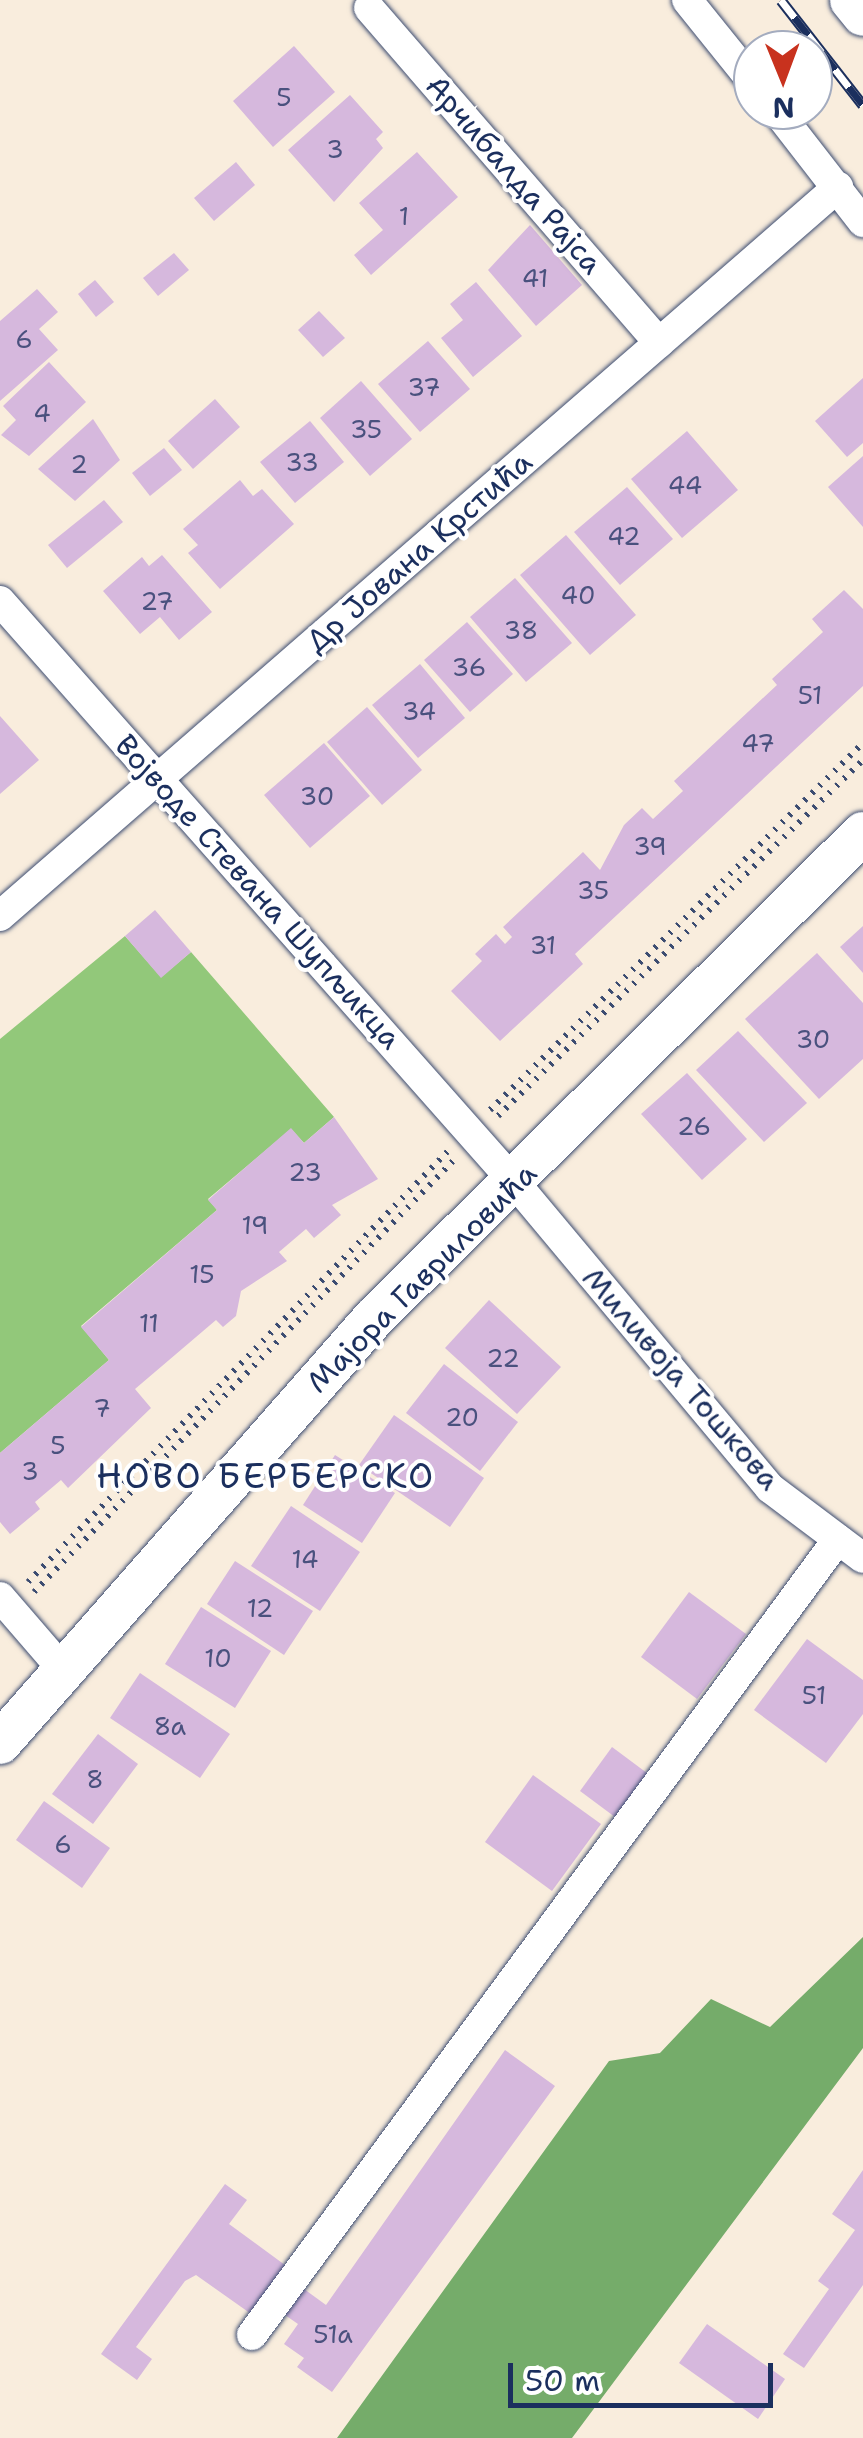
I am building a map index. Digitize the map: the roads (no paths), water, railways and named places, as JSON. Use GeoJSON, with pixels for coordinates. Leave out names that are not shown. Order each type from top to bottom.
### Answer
{"type":"FeatureCollection","features":[{"type":"Feature","properties":{"kind":"street"},"geometry":{"type":"LineString","coordinates":[[688,0],[733,57]]}},
{"type":"Feature","properties":{"kind":"street"},"geometry":{"type":"LineString","coordinates":[[851,0],[863,15]]}},
{"type":"Feature","properties":{"kind":"street","name":"Арчибалда Рајса"},"geometry":{"type":"LineString","coordinates":[[368,8],[659,343]]}},
{"type":"Feature","properties":{"kind":"street"},"geometry":{"type":"LineString","coordinates":[[792,130],[863,222]]}},
{"type":"Feature","properties":{"kind":"street","name":"Др Јована Крстића"},"geometry":{"type":"LineString","coordinates":[[0,916],[838,187]]}},
{"type":"Feature","properties":{"kind":"street","name":"Војводе Стевана Шупљикца"},"geometry":{"type":"LineString","coordinates":[[0,602],[515,1183]]}},
{"type":"Feature","properties":{"kind":"street","name":"Мајора Гавриловића"},"geometry":{"type":"LineString","coordinates":[[0,1743],[373,1319],[515,1183],[863,832]]}},
{"type":"Feature","properties":{"kind":"street","name":"Миливоја Тошкова"},"geometry":{"type":"LineString","coordinates":[[515,1183],[770,1488],[863,1558]]}},
{"type":"Feature","properties":{"kind":"street"},"geometry":{"type":"LineString","coordinates":[[252,2335],[838,1540]]}},
{"type":"Feature","properties":{"kind":"street"},"geometry":{"type":"LineString","coordinates":[[7,1605],[63,1670]]}},
{"type":"Feature","properties":{"kind":"railway"},"geometry":{"type":"LineString","coordinates":[[781,0],[863,105]]}},
{"type":"Feature","properties":{"kind":"district","name":"НОВО БЕРБЕРСКО"},"geometry":{"type":"Point","coordinates":[266,1476]}}]}
